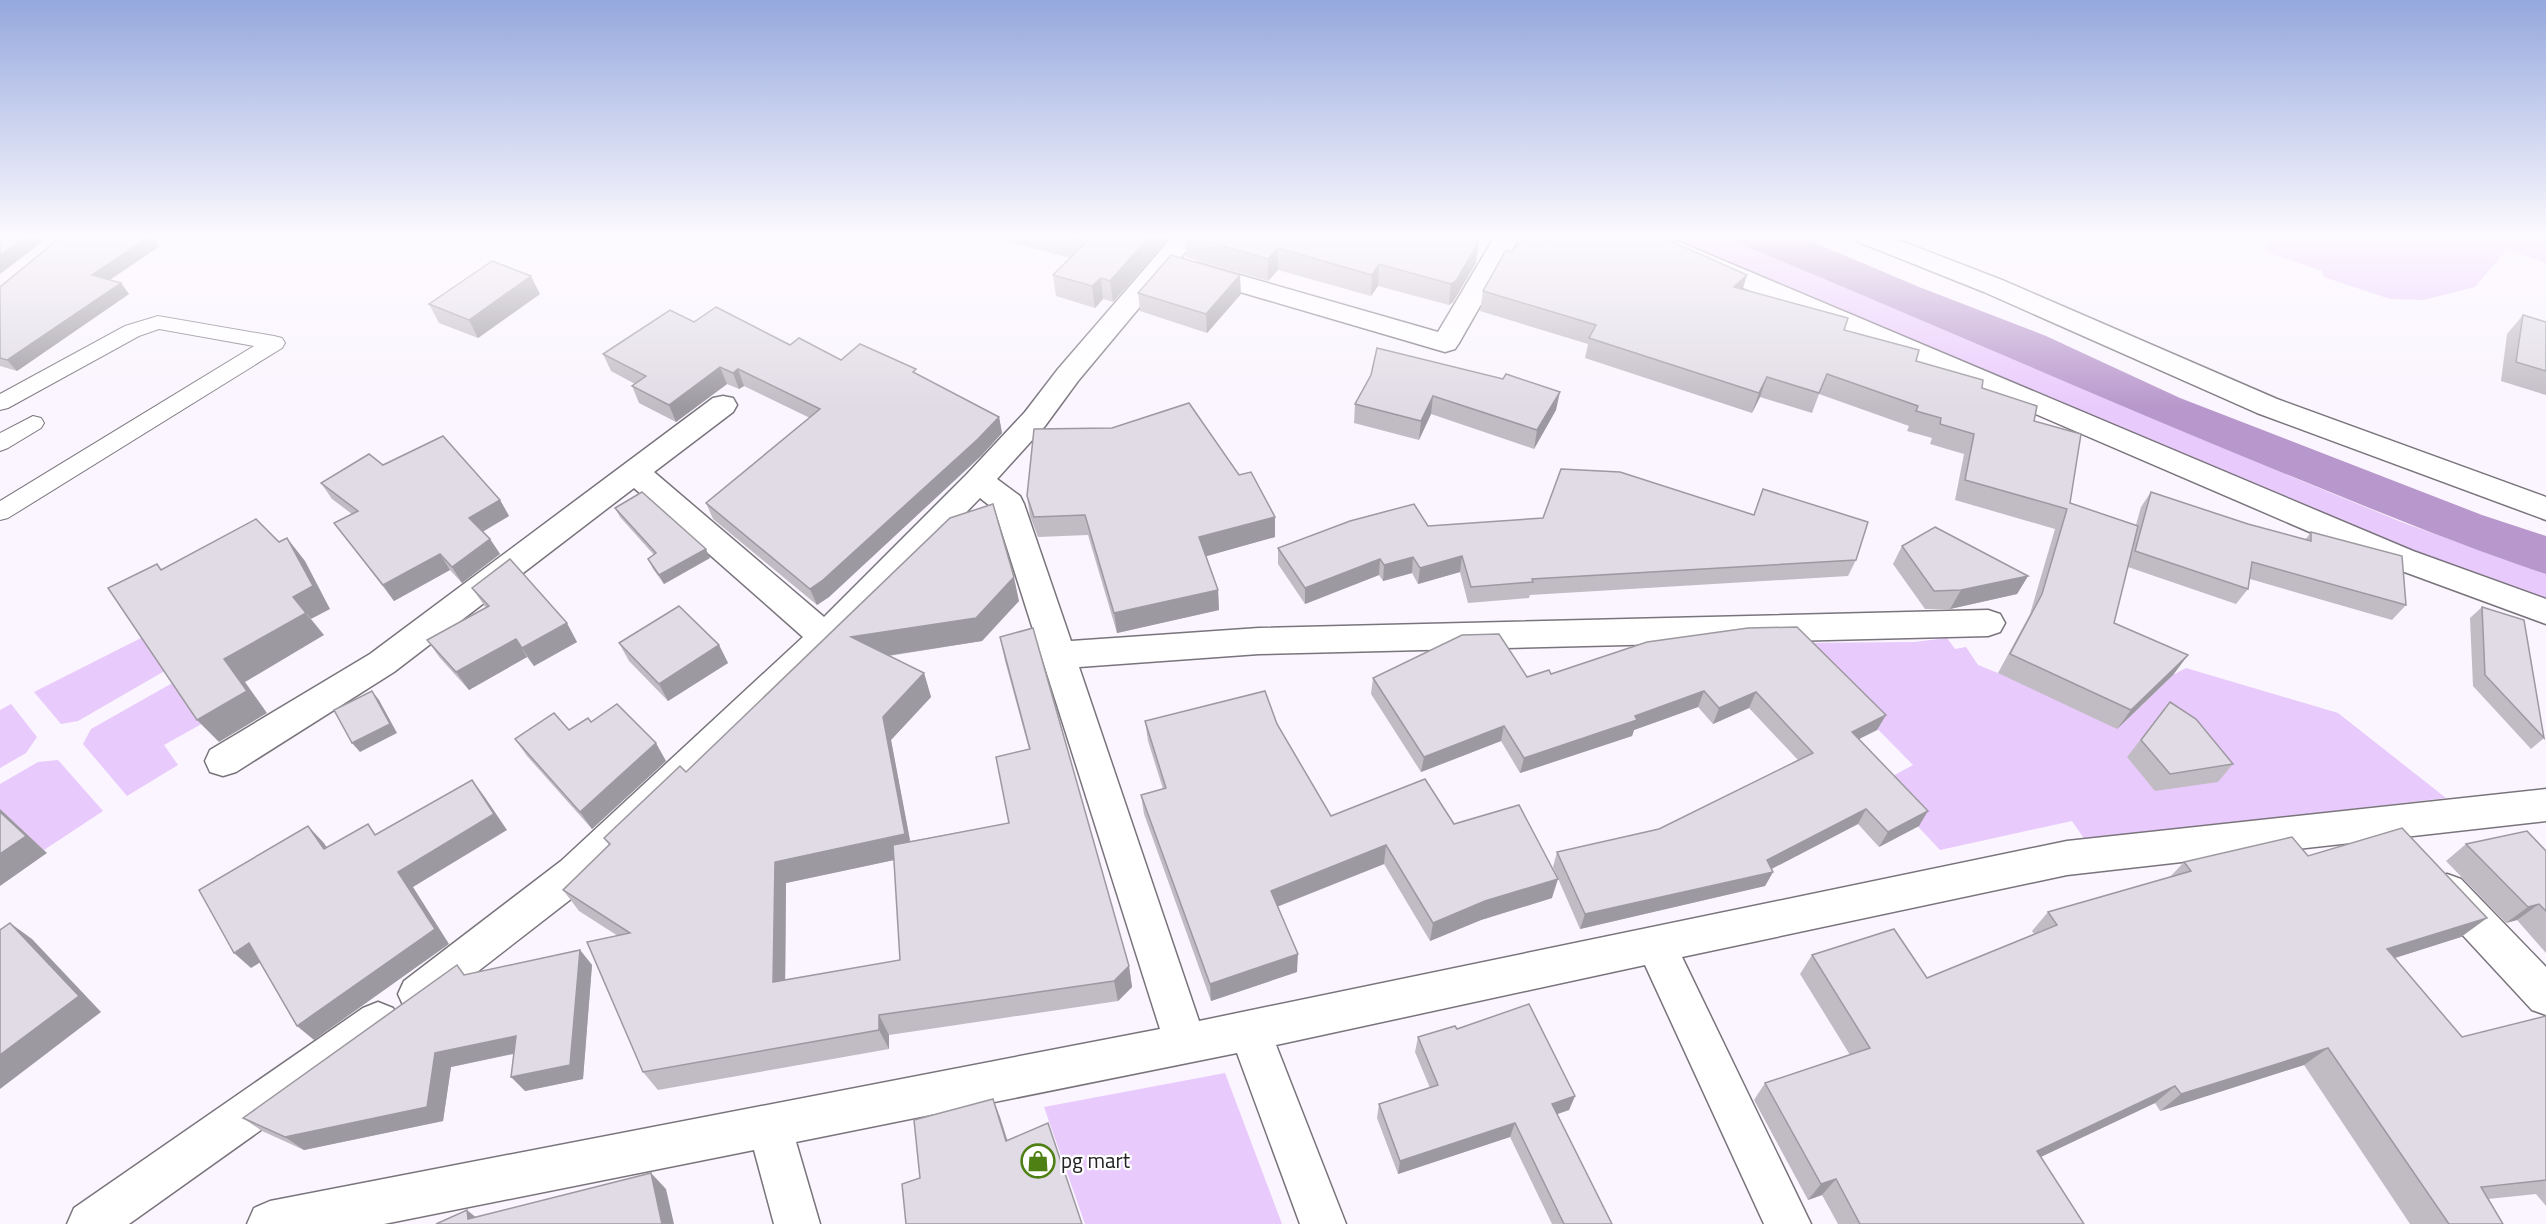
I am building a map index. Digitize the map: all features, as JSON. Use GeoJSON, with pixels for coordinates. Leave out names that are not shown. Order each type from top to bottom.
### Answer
{"type":"FeatureCollection","features":[{"type":"Feature","properties":{"kind":"street"},"geometry":{"type":"LineString","coordinates":[[90,1224],[436,981],[574,873],[825,637],[978,481],[1035,419],[1068,375],[1138,293]]}},
{"type":"Feature","properties":{"kind":"street"},"geometry":{"type":"LineString","coordinates":[[1275,293],[1445,343],[1474,293]]}},
{"type":"Feature","properties":{"kind":"street"},"geometry":{"type":"LineString","coordinates":[[1777,293],[2402,559],[2546,612]]}},
{"type":"Feature","properties":{"kind":"street"},"geometry":{"type":"LineString","coordinates":[[2009,293],[2267,406],[2546,509]]}},
{"type":"Feature","properties":{"kind":"street"},"geometry":{"type":"LineString","coordinates":[[223,761],[382,663],[723,405]]}},
{"type":"Feature","properties":{"kind":"street"},"geometry":{"type":"LineString","coordinates":[[635,472],[825,637]]}},
{"type":"Feature","properties":{"kind":"street"},"geometry":{"type":"LineString","coordinates":[[978,481],[1009,504],[1186,1044]]}},
{"type":"Feature","properties":{"kind":"street"},"geometry":{"type":"LineString","coordinates":[[1060,655],[1259,641],[1988,623]]}},
{"type":"Feature","properties":{"kind":"street"},"geometry":{"type":"LineString","coordinates":[[270,1224],[1186,1044],[2067,858],[2546,805]]}},
{"type":"Feature","properties":{"kind":"street"},"geometry":{"type":"LineString","coordinates":[[2382,823],[2546,996]]}},
{"type":"Feature","properties":{"kind":"street"},"geometry":{"type":"LineString","coordinates":[[1656,946],[1788,1224]]}},
{"type":"Feature","properties":{"kind":"street"},"geometry":{"type":"LineString","coordinates":[[1249,1030],[1323,1224]]}},
{"type":"Feature","properties":{"kind":"street"},"geometry":{"type":"LineString","coordinates":[[769,1125],[797,1224]]}},
{"type":"Feature","properties":{"kind":"lane"},"geometry":{"type":"LineString","coordinates":[[0,403],[132,331],[158,322],[274,343],[0,512]]}},
{"type":"Feature","properties":{"kind":"lane"},"geometry":{"type":"LineString","coordinates":[[0,443],[33,423]]}},
{"type":"Feature","properties":{"kind":"shaded area"},"geometry":{"type":"Polygon","coordinates":[[[1796,293],[1860,293],[2404,523],[2546,574],[2546,600],[2399,546],[1796,293]]]}},
{"type":"Feature","properties":{"kind":"shaded area"},"geometry":{"type":"Polygon","coordinates":[[[1858,293],[1935,293],[2046,336],[2180,398],[2482,515],[2546,536],[2546,574],[2373,510],[2133,411],[1858,293]]]}},
{"type":"Feature","properties":{"kind":"shaded area"},"geometry":{"type":"Polygon","coordinates":[[[2372,293],[2451,293],[2423,300],[2390,299],[2372,293]]]}},
{"type":"Feature","properties":{"kind":"shaded area"},"geometry":{"type":"Polygon","coordinates":[[[145,636],[168,669],[78,721],[61,724],[34,692],[145,636]]]}},
{"type":"Feature","properties":{"kind":"shaded area"},"geometry":{"type":"Polygon","coordinates":[[[1947,638],[1955,649],[1966,647],[1978,665],[1998,673],[2140,707],[2173,675],[2186,668],[2338,713],[2446,798],[2085,840],[2072,821],[1940,850],[1878,784],[1913,765],[1793,643],[1914,642],[1947,638]]]}},
{"type":"Feature","properties":{"kind":"shaded area"},"geometry":{"type":"Polygon","coordinates":[[[176,681],[205,722],[164,745],[178,765],[127,796],[83,744],[91,729],[176,681]]]}},
{"type":"Feature","properties":{"kind":"shaded area"},"geometry":{"type":"Polygon","coordinates":[[[11,704],[37,737],[26,753],[0,768],[0,710],[11,704]]]}},
{"type":"Feature","properties":{"kind":"shaded area"},"geometry":{"type":"Polygon","coordinates":[[[58,760],[103,811],[44,850],[0,810],[0,784],[38,762],[58,760]]]}},
{"type":"Feature","properties":{"kind":"shaded area"},"geometry":{"type":"Polygon","coordinates":[[[1225,1073],[1282,1224],[1085,1224],[1044,1107],[1225,1073]]]}},
{"type":"Feature","properties":{"kind":"building"},"geometry":{"type":"Polygon","coordinates":[[[0,293],[106,293],[7,360],[0,358],[0,293]]]}},
{"type":"Feature","properties":{"kind":"building"},"geometry":{"type":"Polygon","coordinates":[[[445,293],[507,293],[469,320],[429,304],[445,293]]]}},
{"type":"Feature","properties":{"kind":"building"},"geometry":{"type":"Polygon","coordinates":[[[1138,293],[1224,293],[1206,314],[1138,293]]]}},
{"type":"Feature","properties":{"kind":"building"},"geometry":{"type":"Polygon","coordinates":[[[1490,293],[1757,293],[1848,318],[1844,330],[1919,350],[1916,361],[1983,380],[1982,388],[2037,406],[2034,421],[2081,434],[2070,503],[2138,526],[2114,623],[2188,655],[2131,710],[2010,654],[2042,594],[2067,509],[1965,480],[1974,434],[1940,424],[1941,418],[1916,411],[1918,406],[1827,374],[1819,393],[1767,377],[1759,393],[1589,338],[1596,325],[1490,293]]]}},
{"type":"Feature","properties":{"kind":"building"},"geometry":{"type":"Polygon","coordinates":[[[716,307],[790,345],[799,338],[841,360],[860,344],[916,369],[913,372],[999,417],[978,439],[823,580],[810,589],[706,503],[820,409],[738,369],[733,373],[720,367],[669,405],[632,386],[646,376],[603,354],[670,310],[694,322],[716,307]]]}},
{"type":"Feature","properties":{"kind":"building"},"geometry":{"type":"Polygon","coordinates":[[[2523,315],[2546,322],[2546,371],[2516,362],[2523,315]]]}},
{"type":"Feature","properties":{"kind":"building"},"geometry":{"type":"Polygon","coordinates":[[[1377,348],[1503,379],[1506,374],[1560,392],[1537,430],[1433,396],[1421,421],[1355,404],[1371,375],[1377,348]]]}},
{"type":"Feature","properties":{"kind":"building"},"geometry":{"type":"Polygon","coordinates":[[[1189,403],[1239,475],[1251,472],[1275,517],[1199,537],[1218,590],[1114,613],[1085,515],[1034,517],[1027,496],[1034,429],[1112,428],[1189,403]]]}},
{"type":"Feature","properties":{"kind":"building"},"geometry":{"type":"Polygon","coordinates":[[[443,436],[500,500],[469,518],[490,539],[452,567],[440,554],[383,585],[334,523],[358,511],[321,483],[369,454],[383,465],[443,436]]]}},
{"type":"Feature","properties":{"kind":"building"},"geometry":{"type":"Polygon","coordinates":[[[1561,469],[1620,472],[1754,515],[1763,489],[1868,522],[1856,560],[1532,579],[1533,582],[1471,587],[1462,556],[1420,568],[1413,557],[1384,565],[1380,559],[1305,588],[1278,548],[1350,521],[1414,504],[1428,526],[1543,518],[1561,469]]]}},
{"type":"Feature","properties":{"kind":"building"},"geometry":{"type":"Polygon","coordinates":[[[642,492],[706,549],[659,575],[648,559],[656,553],[615,508],[642,492]]]}},
{"type":"Feature","properties":{"kind":"building"},"geometry":{"type":"Polygon","coordinates":[[[2151,492],[2248,524],[2311,541],[2311,532],[2402,556],[2406,605],[2252,562],[2248,589],[2135,551],[2151,492]]]}},
{"type":"Feature","properties":{"kind":"building"},"geometry":{"type":"Polygon","coordinates":[[[993,504],[1014,577],[976,618],[851,637],[924,673],[883,717],[905,834],[775,862],[773,982],[900,960],[893,845],[1009,823],[996,757],[1030,749],[1000,637],[1033,628],[1129,966],[1114,981],[879,1015],[879,1030],[643,1072],[587,942],[630,933],[563,890],[610,844],[604,838],[680,766],[686,772],[950,518],[993,504]]]}},
{"type":"Feature","properties":{"kind":"building"},"geometry":{"type":"Polygon","coordinates":[[[256,519],[279,542],[287,538],[313,586],[293,597],[306,613],[224,659],[247,691],[197,720],[108,588],[157,564],[161,570],[256,519]]]}},
{"type":"Feature","properties":{"kind":"building"},"geometry":{"type":"Polygon","coordinates":[[[1935,527],[2028,576],[1961,590],[1934,591],[1902,546],[1935,527]]]}},
{"type":"Feature","properties":{"kind":"building"},"geometry":{"type":"Polygon","coordinates":[[[510,559],[567,623],[522,648],[516,639],[456,672],[427,640],[489,606],[472,588],[510,559]]]}},
{"type":"Feature","properties":{"kind":"building"},"geometry":{"type":"Polygon","coordinates":[[[679,606],[719,645],[659,684],[619,643],[679,606]]]}},
{"type":"Feature","properties":{"kind":"building"},"geometry":{"type":"Polygon","coordinates":[[[2482,607],[2524,620],[2544,738],[2485,675],[2482,607]]]}},
{"type":"Feature","properties":{"kind":"building"},"geometry":{"type":"Polygon","coordinates":[[[1797,627],[1886,715],[1852,732],[1928,811],[1888,832],[1866,809],[1767,860],[1773,872],[1585,914],[1557,852],[1659,829],[1813,753],[1756,692],[1719,708],[1704,691],[1635,716],[1637,720],[1524,758],[1504,726],[1424,757],[1373,678],[1462,635],[1499,634],[1527,677],[1549,670],[1551,674],[1647,642],[1748,628],[1797,627]]]}},
{"type":"Feature","properties":{"kind":"building"},"geometry":{"type":"Polygon","coordinates":[[[372,691],[390,724],[352,743],[334,710],[372,691]]]}},
{"type":"Feature","properties":{"kind":"building"},"geometry":{"type":"Polygon","coordinates":[[[1265,691],[1277,724],[1331,816],[1425,779],[1454,824],[1519,805],[1558,879],[1485,901],[1433,923],[1386,845],[1271,891],[1298,954],[1210,984],[1141,795],[1166,788],[1145,721],[1265,691]]]}},
{"type":"Feature","properties":{"kind":"building"},"geometry":{"type":"Polygon","coordinates":[[[2170,702],[2196,719],[2233,764],[2170,774],[2141,740],[2170,702]]]}},
{"type":"Feature","properties":{"kind":"building"},"geometry":{"type":"Polygon","coordinates":[[[617,704],[656,743],[580,812],[515,739],[554,713],[569,730],[588,718],[591,722],[617,704]]]}},
{"type":"Feature","properties":{"kind":"building"},"geometry":{"type":"Polygon","coordinates":[[[472,780],[494,814],[398,872],[435,929],[297,1026],[249,943],[234,953],[199,890],[308,826],[324,849],[368,824],[375,835],[472,780]]]}},
{"type":"Feature","properties":{"kind":"building"},"geometry":{"type":"Polygon","coordinates":[[[0,812],[26,836],[0,854],[0,812]]]}},
{"type":"Feature","properties":{"kind":"building"},"geometry":{"type":"Polygon","coordinates":[[[2402,828],[2487,918],[2387,949],[2462,1037],[2546,1016],[2546,1180],[2481,1187],[2503,1224],[2449,1224],[2328,1048],[2181,1094],[2175,1086],[2037,1151],[2084,1224],[1860,1224],[1836,1179],[1821,1184],[1765,1083],[1870,1048],[1812,955],[1894,929],[1927,978],[2057,925],[2048,912],[2191,871],[2184,862],[2292,837],[2308,856],[2402,828]]]}},
{"type":"Feature","properties":{"kind":"building"},"geometry":{"type":"Polygon","coordinates":[[[2527,831],[2546,851],[2546,911],[2539,904],[2528,907],[2466,844],[2527,831]]]}},
{"type":"Feature","properties":{"kind":"building"},"geometry":{"type":"Polygon","coordinates":[[[10,923],[79,996],[0,1055],[0,930],[10,923]]]}},
{"type":"Feature","properties":{"kind":"building"},"geometry":{"type":"Polygon","coordinates":[[[580,950],[570,1065],[511,1077],[516,1036],[435,1053],[427,1107],[285,1137],[243,1118],[457,965],[464,975],[580,950]]]}},
{"type":"Feature","properties":{"kind":"building"},"geometry":{"type":"Polygon","coordinates":[[[1529,1004],[1575,1096],[1552,1104],[1612,1224],[1564,1224],[1515,1123],[1400,1161],[1379,1104],[1438,1085],[1418,1037],[1455,1026],[1457,1029],[1529,1004]]]}},
{"type":"Feature","properties":{"kind":"building"},"geometry":{"type":"Polygon","coordinates":[[[993,1099],[1006,1141],[1048,1123],[1082,1224],[906,1224],[902,1184],[920,1178],[914,1120],[993,1099]]]}},
{"type":"Feature","properties":{"kind":"building"},"geometry":{"type":"Polygon","coordinates":[[[651,1173],[662,1224],[436,1224],[467,1210],[468,1219],[651,1173]]]}},
{"type":"Feature","properties":{"kind":"place","name":"pg mart"},"geometry":{"type":"Point","coordinates":[1038,1161]}}]}
